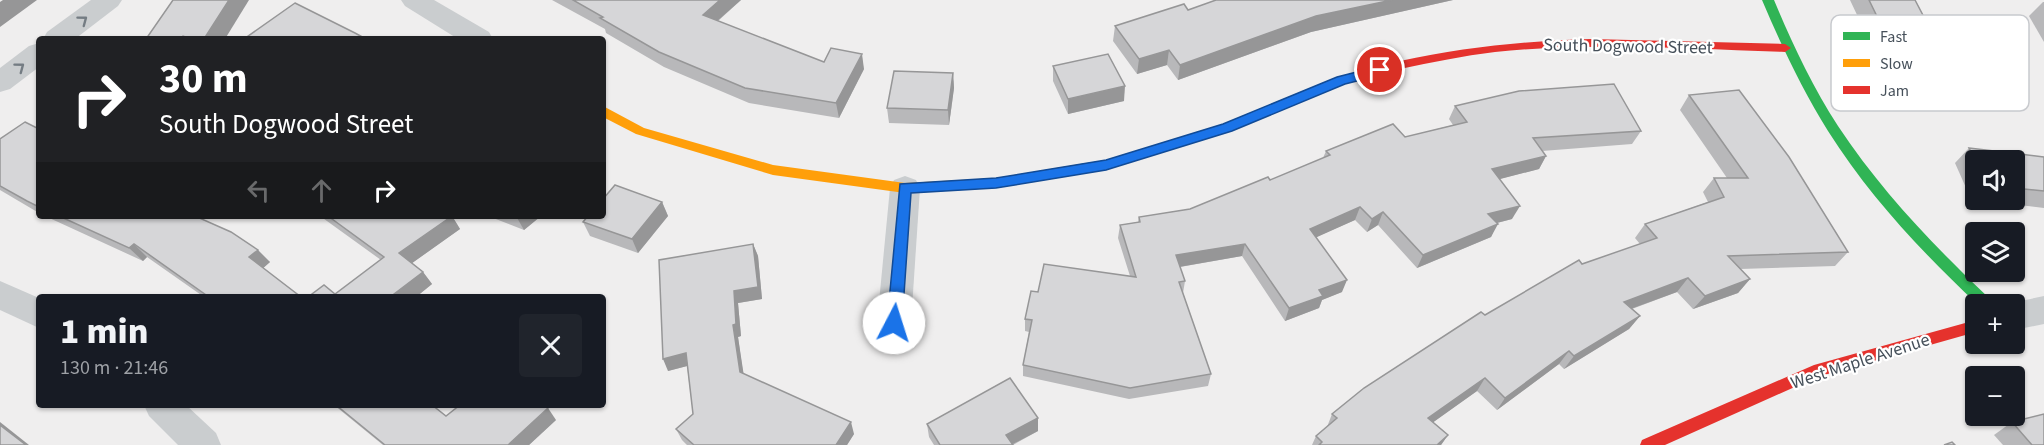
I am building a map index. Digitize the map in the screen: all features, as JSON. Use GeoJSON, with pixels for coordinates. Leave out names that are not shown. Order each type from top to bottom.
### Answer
{"type":"FeatureCollection","features":[{"type":"Feature","properties":{"kind":"street"},"geometry":{"type":"LineString","coordinates":[[61,36],[109,0]]}},
{"type":"Feature","properties":{"kind":"street"},"geometry":{"type":"LineString","coordinates":[[414,0],[474,36]]}},
{"type":"Feature","properties":{"kind":"street"},"geometry":{"type":"LineString","coordinates":[[1768,0],[1785,48],[1824,120],[1882,201],[1949,272],[1974,294]]}},
{"type":"Feature","properties":{"kind":"street","name":"South Dogwood Street"},"geometry":{"type":"LineString","coordinates":[[606,113],[640,132],[773,170],[905,188],[996,183],[1106,165],[1227,128],[1341,80],[1439,56],[1553,43],[1785,48]]}},
{"type":"Feature","properties":{"kind":"street"},"geometry":{"type":"LineString","coordinates":[[0,82],[36,55]]}},
{"type":"Feature","properties":{"kind":"street"},"geometry":{"type":"LineString","coordinates":[[894,323],[905,188]]}},
{"type":"Feature","properties":{"kind":"street"},"geometry":{"type":"LineString","coordinates":[[0,295],[36,313]]}},
{"type":"Feature","properties":{"kind":"street"},"geometry":{"type":"LineString","coordinates":[[2025,314],[2044,310]]}},
{"type":"Feature","properties":{"kind":"street","name":"West Maple Avenue"},"geometry":{"type":"LineString","coordinates":[[1648,445],[1814,371],[1965,329]]}},
{"type":"Feature","properties":{"kind":"street"},"geometry":{"type":"LineString","coordinates":[[165,408],[203,445]]}},
{"type":"Feature","properties":{"kind":"building"},"geometry":{"type":"Polygon","coordinates":[[[173,0],[229,0],[206,36],[148,36],[173,0]]]}},
{"type":"Feature","properties":{"kind":"building"},"geometry":{"type":"Polygon","coordinates":[[[573,0],[720,0],[703,15],[824,62],[831,48],[862,54],[836,103],[745,88],[659,52],[573,0]]]}},
{"type":"Feature","properties":{"kind":"building"},"geometry":{"type":"Polygon","coordinates":[[[1216,0],[1392,0],[1316,16],[1180,65],[1169,50],[1139,59],[1115,26],[1184,4],[1188,10],[1216,0]]]}},
{"type":"Feature","properties":{"kind":"building"},"geometry":{"type":"Polygon","coordinates":[[[1869,0],[1915,0],[1923,15],[1876,15],[1869,0]]]}},
{"type":"Feature","properties":{"kind":"building"},"geometry":{"type":"Polygon","coordinates":[[[295,3],[360,36],[248,36],[295,3]]]}},
{"type":"Feature","properties":{"kind":"building"},"geometry":{"type":"Polygon","coordinates":[[[1108,54],[1125,86],[1068,99],[1053,66],[1108,54]]]}},
{"type":"Feature","properties":{"kind":"building"},"geometry":{"type":"Polygon","coordinates":[[[894,71],[953,73],[948,110],[887,108],[894,71]]]}},
{"type":"Feature","properties":{"kind":"building"},"geometry":{"type":"Polygon","coordinates":[[[1614,84],[1641,131],[1533,138],[1546,156],[1492,169],[1520,206],[1488,214],[1498,224],[1423,255],[1383,212],[1372,219],[1360,207],[1310,229],[1347,280],[1319,290],[1323,296],[1289,308],[1245,244],[1176,255],[1185,281],[1179,282],[1211,374],[1130,388],[1023,365],[1032,320],[1025,319],[1031,291],[1038,292],[1044,264],[1136,277],[1120,225],[1140,222],[1139,217],[1190,209],[1268,177],[1270,180],[1330,155],[1326,151],[1393,124],[1405,137],[1467,122],[1455,106],[1519,91],[1614,84]]]}},
{"type":"Feature","properties":{"kind":"building"},"geometry":{"type":"Polygon","coordinates":[[[1739,90],[1789,157],[1848,252],[1728,256],[1750,279],[1705,296],[1688,278],[1624,302],[1640,316],[1574,356],[1569,351],[1505,398],[1485,378],[1428,418],[1448,435],[1437,445],[1319,445],[1322,442],[1316,436],[1337,418],[1332,414],[1364,388],[1481,312],[1485,315],[1579,260],[1582,264],[1657,238],[1645,224],[1724,197],[1714,178],[1748,178],[1689,95],[1739,90]]]}},
{"type":"Feature","properties":{"kind":"building"},"geometry":{"type":"Polygon","coordinates":[[[25,122],[36,128],[36,205],[0,186],[0,139],[25,122]]]}},
{"type":"Feature","properties":{"kind":"building"},"geometry":{"type":"Polygon","coordinates":[[[2025,155],[2044,157],[2044,191],[2025,189],[2025,155]]]}},
{"type":"Feature","properties":{"kind":"building"},"geometry":{"type":"Polygon","coordinates":[[[615,185],[662,202],[632,239],[583,222],[586,219],[606,219],[606,196],[615,185]]]}},
{"type":"Feature","properties":{"kind":"building"},"geometry":{"type":"Polygon","coordinates":[[[66,219],[202,219],[231,232],[258,250],[249,257],[297,294],[205,294],[134,244],[129,248],[66,219]]]}},
{"type":"Feature","properties":{"kind":"building"},"geometry":{"type":"Polygon","coordinates":[[[332,219],[448,219],[399,253],[423,272],[394,294],[335,294],[384,257],[332,219]]]}},
{"type":"Feature","properties":{"kind":"building"},"geometry":{"type":"Polygon","coordinates":[[[753,244],[758,287],[734,291],[736,324],[733,325],[740,372],[851,422],[836,445],[694,445],[676,429],[693,414],[686,353],[663,359],[659,260],[753,244]]]}},
{"type":"Feature","properties":{"kind":"building"},"geometry":{"type":"Polygon","coordinates":[[[324,285],[335,294],[312,294],[324,285]]]}},
{"type":"Feature","properties":{"kind":"building"},"geometry":{"type":"Polygon","coordinates":[[[1010,378],[1038,418],[1006,435],[1013,445],[940,445],[927,424],[1010,378]]]}},
{"type":"Feature","properties":{"kind":"building"},"geometry":{"type":"Polygon","coordinates":[[[340,408],[436,408],[446,416],[456,408],[548,408],[508,445],[385,445],[340,408]]]}},
{"type":"Feature","properties":{"kind":"building"},"geometry":{"type":"Polygon","coordinates":[[[2044,414],[2044,445],[2032,445],[2015,426],[2025,426],[2025,419],[2044,414]]]}},
{"type":"Feature","properties":{"kind":"building"},"geometry":{"type":"Polygon","coordinates":[[[0,425],[26,445],[0,445],[0,425]]]}},
{"type":"Feature","properties":{"kind":"traffic: fast"},"geometry":{"type":"LineString","coordinates":[[1768,0],[1809,88],[1858,165],[1917,236],[1975,294]]}},
{"type":"Feature","properties":{"kind":"traffic: fast"},"geometry":{"type":"LineString","coordinates":[[1080,169],[1106,165],[1227,127],[1341,80],[1400,65]]}},
{"type":"Feature","properties":{"kind":"traffic: slow"},"geometry":{"type":"LineString","coordinates":[[606,113],[640,131],[773,170],[905,188],[996,183],[1080,169]]}},
{"type":"Feature","properties":{"kind":"traffic: jam"},"geometry":{"type":"LineString","coordinates":[[1400,65],[1495,48],[1543,45],[1591,43],[1785,48]]}},
{"type":"Feature","properties":{"kind":"traffic: jam"},"geometry":{"type":"LineString","coordinates":[[1648,445],[1814,371],[1965,329]]}},
{"type":"Feature","properties":{"kind":"route"},"geometry":{"type":"LineString","coordinates":[[894,323],[905,188],[996,183],[1106,165],[1227,128],[1341,80],[1380,70]]}}]}
